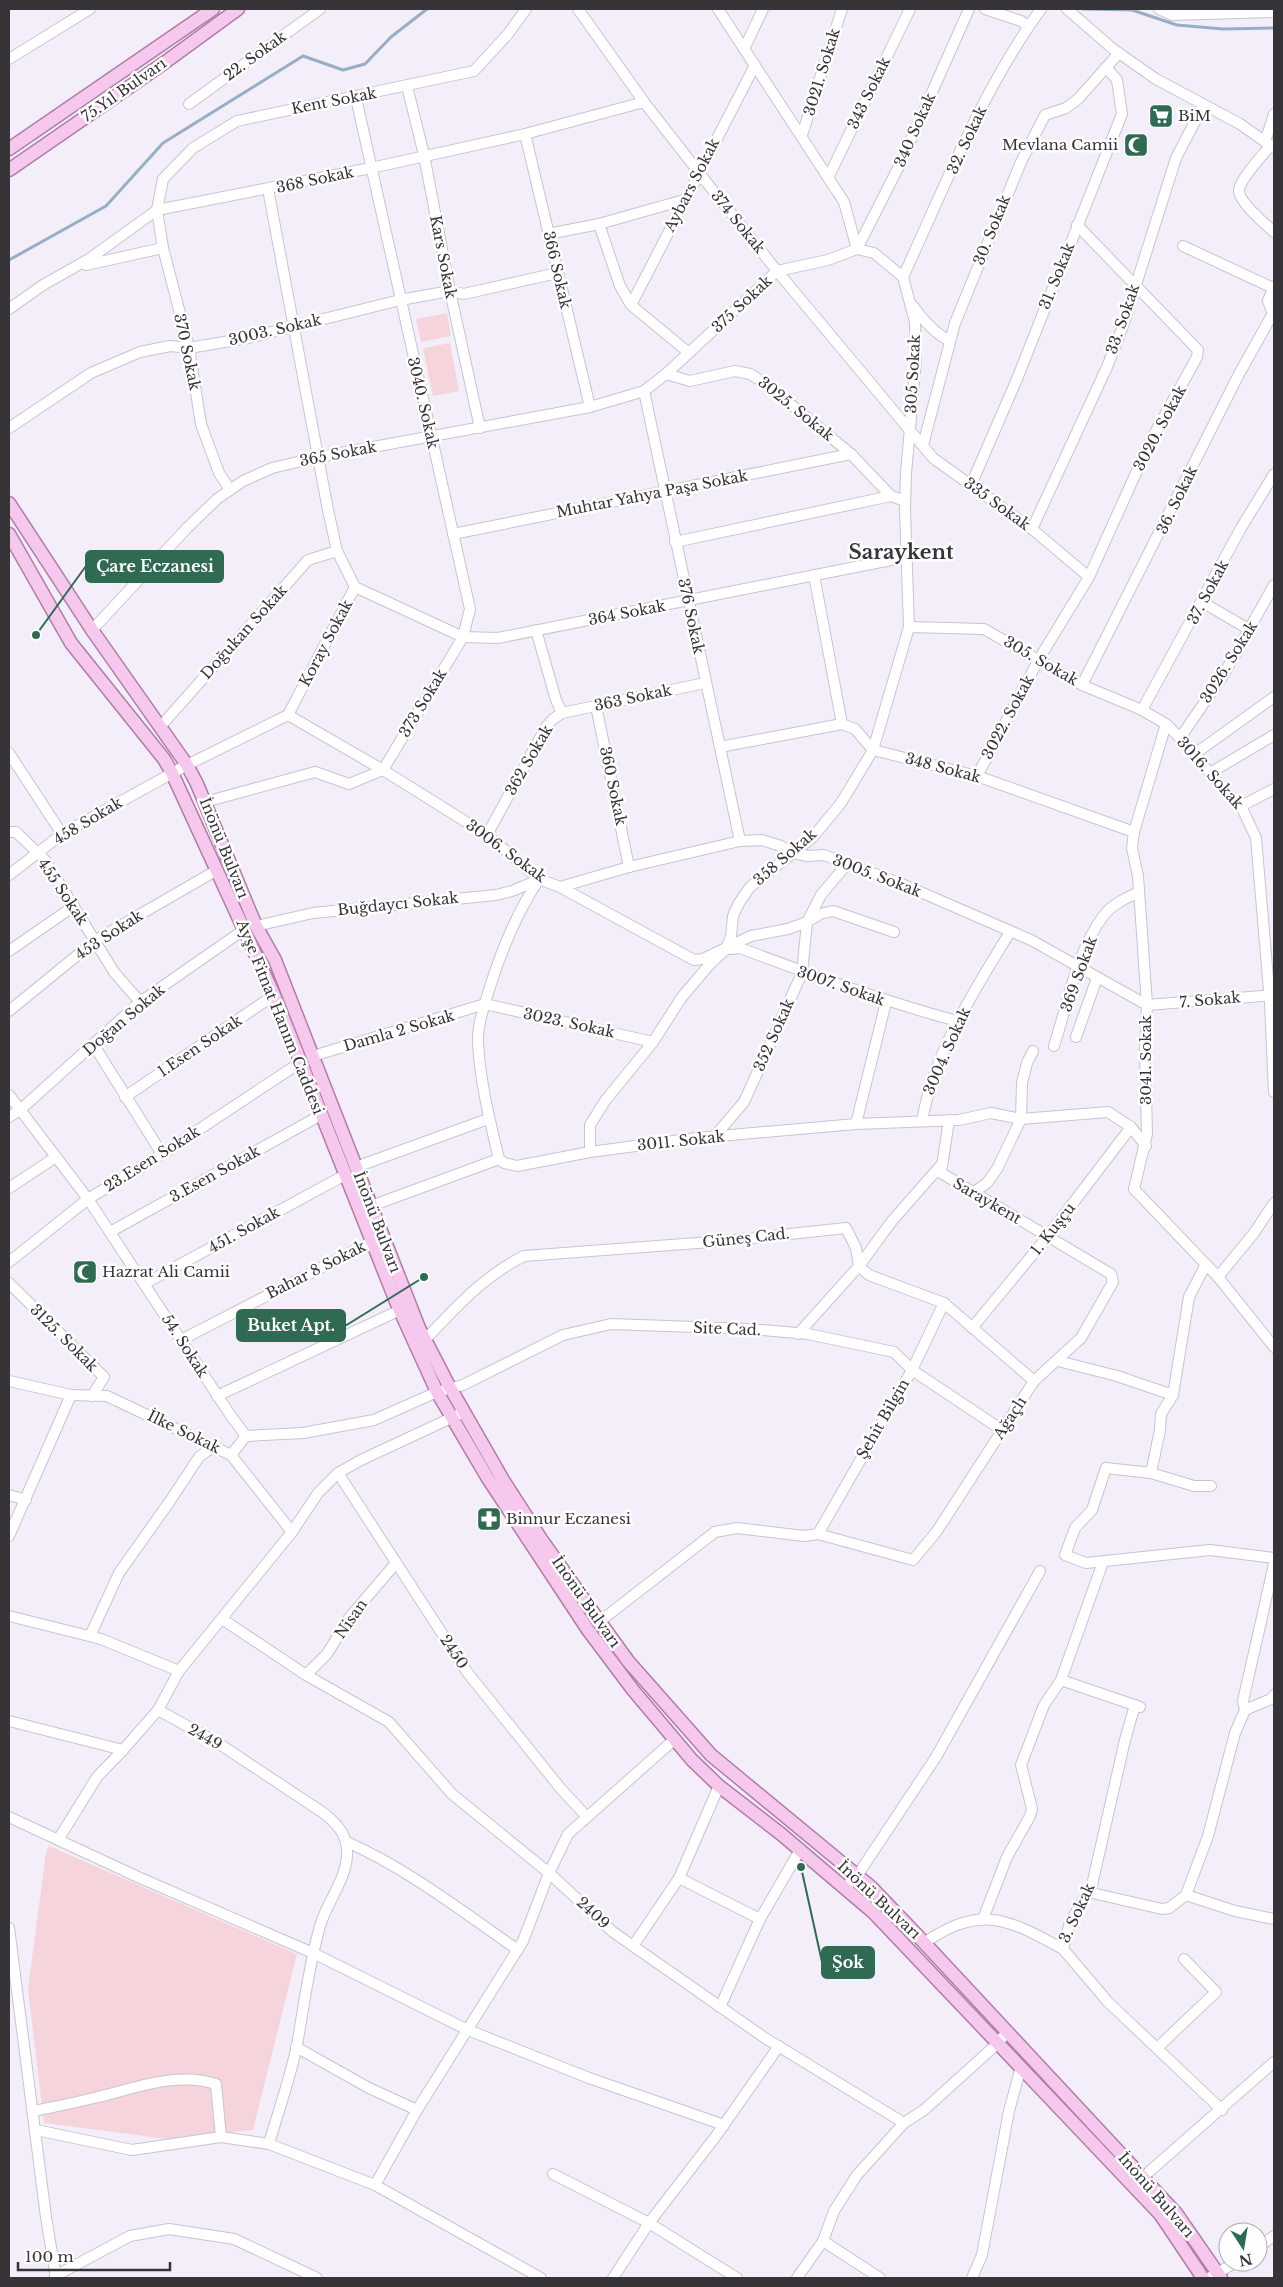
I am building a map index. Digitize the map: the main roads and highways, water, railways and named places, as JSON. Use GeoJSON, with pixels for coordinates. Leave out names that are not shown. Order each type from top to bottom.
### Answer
{"type":"FeatureCollection","features":[{"type":"Feature","properties":{"kind":"main road","name":"75.Yıl Bulvarı"},"geometry":{"type":"LineString","coordinates":[[9,149],[214,9]]}},
{"type":"Feature","properties":{"kind":"main road","name":"75.Yıl Bulvarı"},"geometry":{"type":"LineString","coordinates":[[9,170],[164,64],[238,9]]}},
{"type":"Feature","properties":{"kind":"main road"},"geometry":{"type":"LineString","coordinates":[[9,503],[89,626],[87,638],[70,643]]}},
{"type":"Feature","properties":{"kind":"main road","name":"Ayşe Fitnat Hanım Caddesi"},"geometry":{"type":"LineString","coordinates":[[9,534],[70,643],[164,759],[217,870],[250,928],[274,995],[372,1242],[400,1310],[438,1392]]}},
{"type":"Feature","properties":{"kind":"main road","name":"İnönü Bulvarı"},"geometry":{"type":"LineString","coordinates":[[89,626],[187,765],[205,802],[250,928],[274,960],[425,1340],[452,1390],[459,1415],[487,1477],[588,1630],[633,1690],[692,1760],[719,1786],[800,1850],[874,1913],[1160,2214],[1203,2278]]}},
{"type":"Feature","properties":{"kind":"main road","name":"İnönü Bulvarı"},"geometry":{"type":"LineString","coordinates":[[438,1392],[459,1415],[541,1539],[628,1661],[711,1755],[857,1876],[924,1943],[1176,2213],[1216,2277]]}},
{"type":"Feature","properties":{"kind":"waterway"},"geometry":{"type":"LineString","coordinates":[[9,260],[106,206],[163,143],[303,56],[343,70],[365,64],[391,37],[427,9]]}},
{"type":"Feature","properties":{"kind":"waterway"},"geometry":{"type":"LineString","coordinates":[[1083,9],[1132,10],[1177,25],[1223,29],[1274,28]]}},
{"type":"Feature","properties":{"kind":"place","name":"BiM"},"geometry":{"type":"Point","coordinates":[1161,116]}},
{"type":"Feature","properties":{"kind":"place","name":"Mevlana Camii"},"geometry":{"type":"Point","coordinates":[1136,145]}},
{"type":"Feature","properties":{"kind":"place","name":"Çare Eczanesi"},"geometry":{"type":"Point","coordinates":[36,635]}},
{"type":"Feature","properties":{"kind":"place","name":"Hazrat Ali Camii"},"geometry":{"type":"Point","coordinates":[85,1272]}},
{"type":"Feature","properties":{"kind":"place","name":"Buket Apt."},"geometry":{"type":"Point","coordinates":[424,1277]}},
{"type":"Feature","properties":{"kind":"place","name":"Binnur Eczanesi"},"geometry":{"type":"Point","coordinates":[489,1519]}},
{"type":"Feature","properties":{"kind":"place","name":"Şok"},"geometry":{"type":"Point","coordinates":[801,1867]}},
{"type":"Feature","properties":{"kind":"district","name":"Saraykent"},"geometry":{"type":"Point","coordinates":[901,552]}}]}
